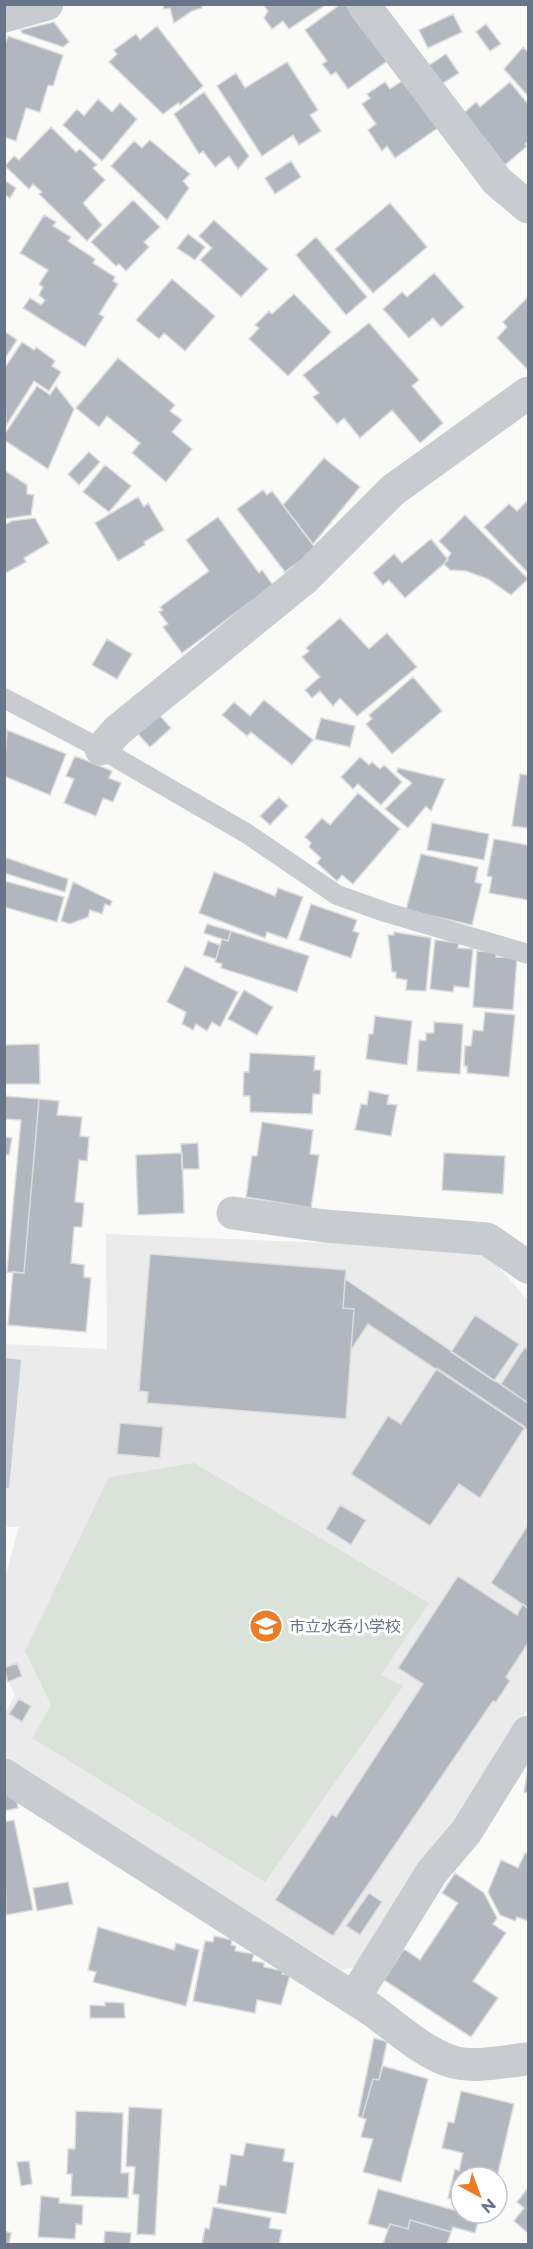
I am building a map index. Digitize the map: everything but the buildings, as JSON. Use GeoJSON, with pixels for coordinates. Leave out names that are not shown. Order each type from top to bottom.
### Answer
{"type":"FeatureCollection","features":[{"type":"Feature","properties":{"kind":"street"},"geometry":{"type":"LineString","coordinates":[[4,16],[47,4]]}},
{"type":"Feature","properties":{"kind":"street"},"geometry":{"type":"LineString","coordinates":[[363,4],[497,181],[528,207]]}},
{"type":"Feature","properties":{"kind":"street"},"geometry":{"type":"LineString","coordinates":[[101,749],[118,730],[304,579],[393,490],[528,393]]}},
{"type":"Feature","properties":{"kind":"street"},"geometry":{"type":"LineString","coordinates":[[233,1213],[325,1226],[487,1239],[528,1267]]}},
{"type":"Feature","properties":{"kind":"street"},"geometry":{"type":"LineString","coordinates":[[354,1998],[432,1872],[466,1832],[528,1732]]}},
{"type":"Feature","properties":{"kind":"street"},"geometry":{"type":"LineString","coordinates":[[4,1775],[354,1998],[430,2051],[451,2062],[478,2064],[528,2059]]}},
{"type":"Feature","properties":{"kind":"lane"},"geometry":{"type":"LineString","coordinates":[[4,698],[101,749],[246,833],[337,895],[385,912],[528,954]]}},
{"type":"Feature","properties":{"kind":"shaded area","name":"市立水呑小学校"},"geometry":{"type":"Polygon","coordinates":[[[106,1234],[482,1249],[528,1300],[528,1710],[354,1967],[342,1970],[5,1759],[4,1716],[15,1694],[5,1675],[5,1577],[19,1527],[5,1527],[5,1344],[107,1349],[106,1234]]]}},
{"type":"Feature","properties":{"kind":"shaded area"},"geometry":{"type":"Polygon","coordinates":[[[5,1358],[21,1360],[9,1488],[4,1488],[5,1358]]]}},
{"type":"Feature","properties":{"kind":"shaded area"},"geometry":{"type":"Polygon","coordinates":[[[194,1463],[429,1603],[381,1675],[403,1686],[265,1882],[32,1738],[51,1705],[25,1651],[109,1477],[194,1463]]]}},
{"type":"Feature","properties":{"kind":"place","name":"市立水呑小学校"},"geometry":{"type":"Point","coordinates":[266,1626]}}]}
